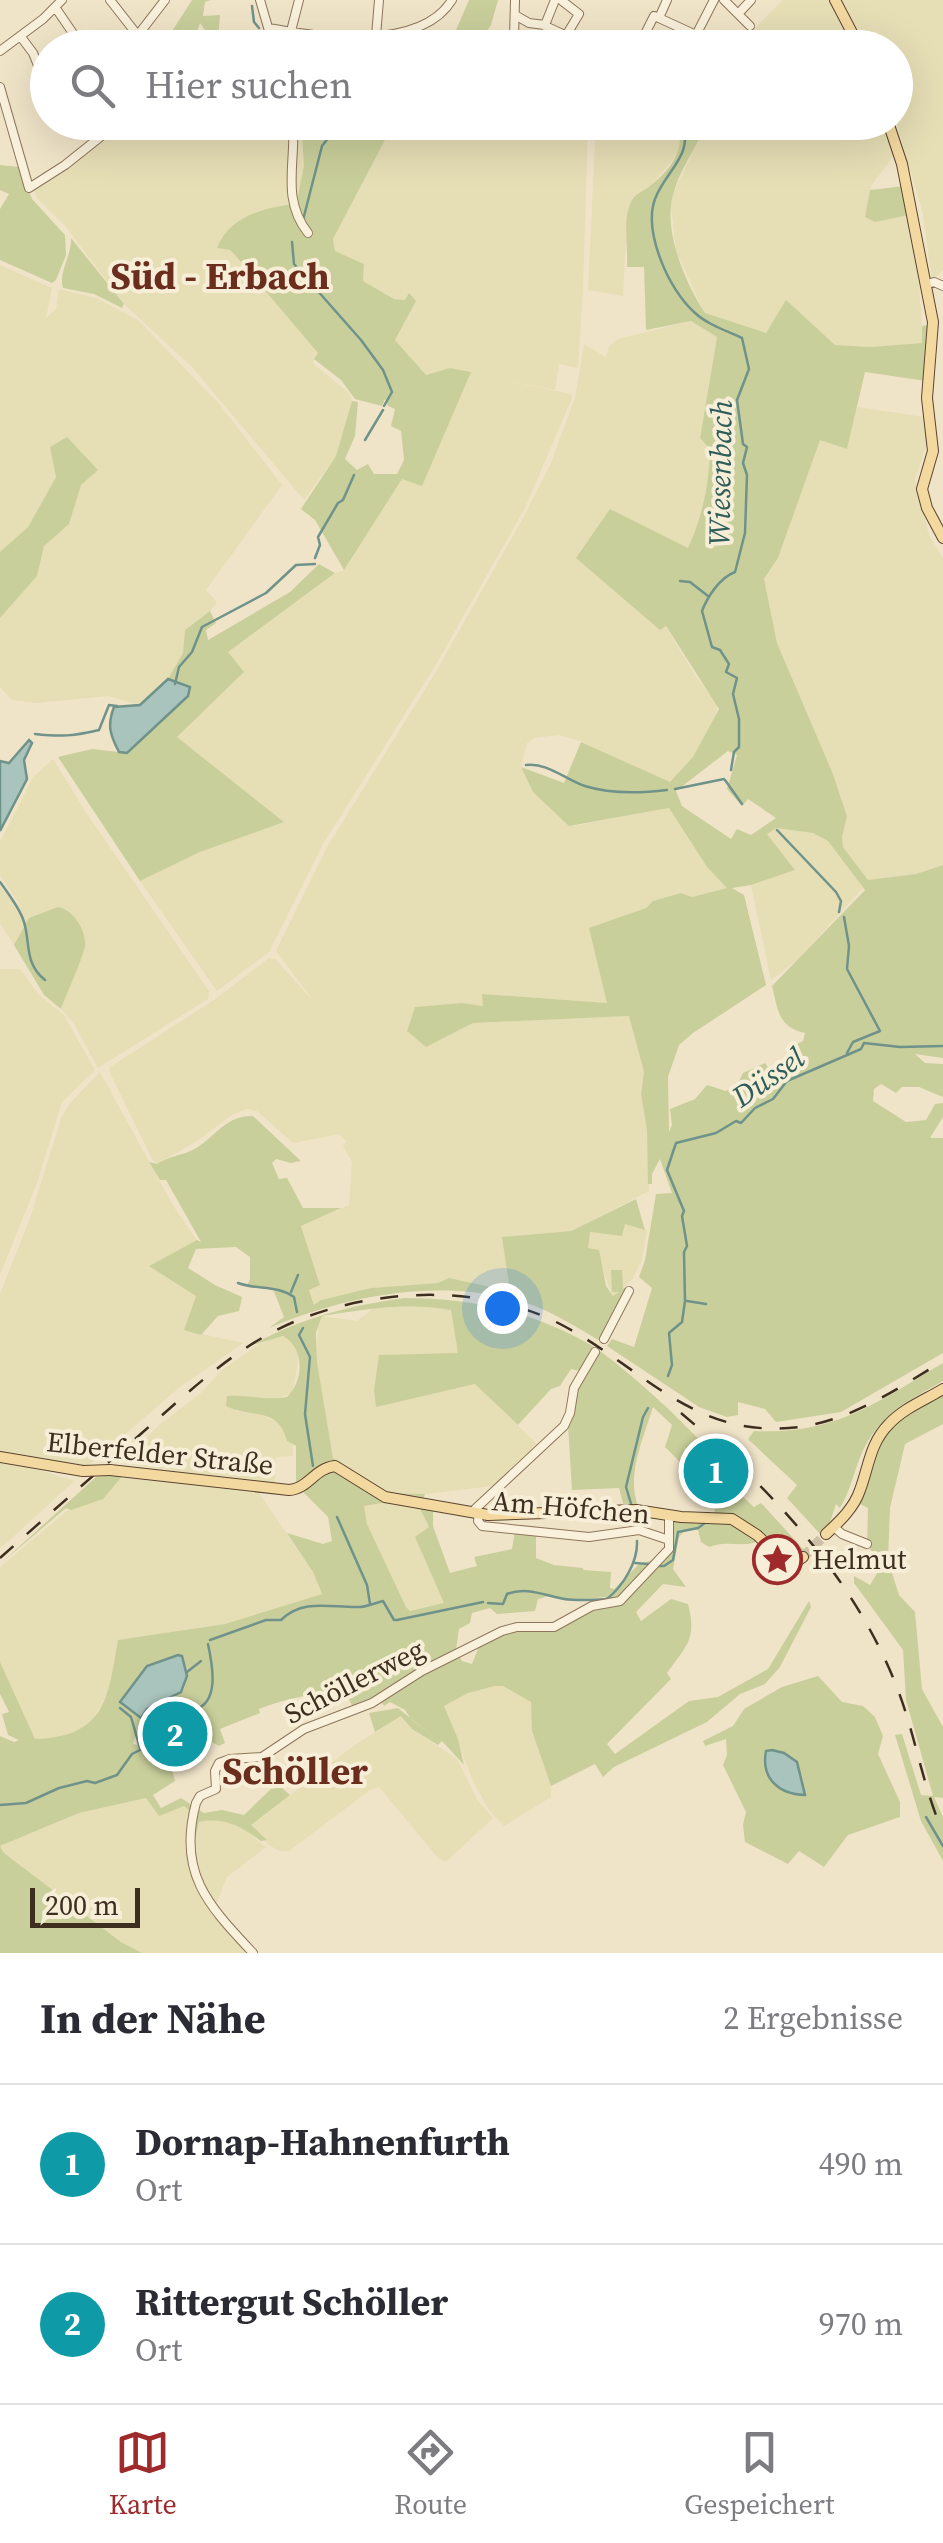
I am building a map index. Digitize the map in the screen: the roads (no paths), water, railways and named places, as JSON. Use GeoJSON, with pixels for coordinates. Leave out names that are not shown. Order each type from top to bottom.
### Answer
{"type":"FeatureCollection","features":[{"type":"Feature","properties":{"kind":"main road"},"geometry":{"type":"LineString","coordinates":[[835,0],[851,30]]}},
{"type":"Feature","properties":{"kind":"main road"},"geometry":{"type":"LineString","coordinates":[[894,140],[935,284],[928,398],[934,437],[922,494],[943,538]]}},
{"type":"Feature","properties":{"kind":"main road"},"geometry":{"type":"LineString","coordinates":[[830,1531],[858,1494],[872,1448],[881,1433],[905,1410],[943,1389]]}},
{"type":"Feature","properties":{"kind":"main road","name":"Elberfelder Straße"},"geometry":{"type":"LineString","coordinates":[[0,1457],[83,1471],[110,1470],[289,1490],[302,1487],[318,1472],[335,1466],[374,1492],[476,1512]]}},
{"type":"Feature","properties":{"kind":"main road"},"geometry":{"type":"LineString","coordinates":[[476,1512],[498,1516],[632,1510],[732,1519],[758,1535],[783,1560],[797,1562],[803,1557]]}},
{"type":"Feature","properties":{"kind":"street"},"geometry":{"type":"LineString","coordinates":[[110,0],[132,30]]}},
{"type":"Feature","properties":{"kind":"street"},"geometry":{"type":"LineString","coordinates":[[144,30],[165,0]]}},
{"type":"Feature","properties":{"kind":"street"},"geometry":{"type":"LineString","coordinates":[[260,0],[265,24],[284,30]]}},
{"type":"Feature","properties":{"kind":"street"},"geometry":{"type":"LineString","coordinates":[[291,30],[299,0]]}},
{"type":"Feature","properties":{"kind":"street"},"geometry":{"type":"LineString","coordinates":[[376,30],[379,0]]}},
{"type":"Feature","properties":{"kind":"street"},"geometry":{"type":"LineString","coordinates":[[399,30],[430,22],[452,0]]}},
{"type":"Feature","properties":{"kind":"street"},"geometry":{"type":"LineString","coordinates":[[514,30],[515,0]]}},
{"type":"Feature","properties":{"kind":"street"},"geometry":{"type":"LineString","coordinates":[[543,25],[558,0],[579,14],[570,30]]}},
{"type":"Feature","properties":{"kind":"street"},"geometry":{"type":"LineString","coordinates":[[659,18],[667,0]]}},
{"type":"Feature","properties":{"kind":"street"},"geometry":{"type":"LineString","coordinates":[[699,30],[714,0]]}},
{"type":"Feature","properties":{"kind":"street"},"geometry":{"type":"LineString","coordinates":[[724,0],[750,26]]}},
{"type":"Feature","properties":{"kind":"street"},"geometry":{"type":"LineString","coordinates":[[738,14],[752,0]]}},
{"type":"Feature","properties":{"kind":"street"},"geometry":{"type":"LineString","coordinates":[[0,51],[59,4],[73,30]]}},
{"type":"Feature","properties":{"kind":"street"},"geometry":{"type":"LineString","coordinates":[[515,16],[554,30]]}},
{"type":"Feature","properties":{"kind":"street"},"geometry":{"type":"LineString","coordinates":[[647,30],[654,16],[685,30]]}},
{"type":"Feature","properties":{"kind":"street"},"geometry":{"type":"LineString","coordinates":[[21,37],[30,49]]}},
{"type":"Feature","properties":{"kind":"street"},"geometry":{"type":"LineString","coordinates":[[0,88],[5,120],[29,188],[95,140]]}},
{"type":"Feature","properties":{"kind":"street"},"geometry":{"type":"LineString","coordinates":[[295,140],[290,198],[295,216],[308,233]]}},
{"type":"Feature","properties":{"kind":"street"},"geometry":{"type":"LineString","coordinates":[[935,284],[943,272]]}},
{"type":"Feature","properties":{"kind":"street"},"geometry":{"type":"LineString","coordinates":[[604,1339],[628,1291]]}},
{"type":"Feature","properties":{"kind":"street"},"geometry":{"type":"LineString","coordinates":[[476,1512],[564,1426],[574,1388],[595,1352]]}},
{"type":"Feature","properties":{"kind":"street","name":"Am Höfchen"},"geometry":{"type":"LineString","coordinates":[[476,1512],[482,1526],[589,1537],[639,1530],[668,1540]]}},
{"type":"Feature","properties":{"kind":"street"},"geometry":{"type":"LineString","coordinates":[[668,1516],[668,1540]]}},
{"type":"Feature","properties":{"kind":"street"},"geometry":{"type":"LineString","coordinates":[[830,1531],[868,1544]]}},
{"type":"Feature","properties":{"kind":"street","name":"Schöllerweg"},"geometry":{"type":"LineString","coordinates":[[253,1953],[215,1911],[196,1878],[189,1855],[196,1803],[215,1790],[219,1763],[263,1757],[304,1730],[372,1703],[422,1671],[502,1631],[554,1628],[592,1606],[620,1601],[668,1549],[668,1540]]}},
{"type":"Feature","properties":{"kind":"water"},"geometry":{"type":"Polygon","coordinates":[[[168,679],[190,687],[188,696],[127,753],[119,752],[110,730],[114,707],[140,705],[168,679]]]}},
{"type":"Feature","properties":{"kind":"water"},"geometry":{"type":"Polygon","coordinates":[[[29,740],[32,743],[24,760],[27,779],[0,831],[0,761],[9,763],[29,740]]]}},
{"type":"Feature","properties":{"kind":"water"},"geometry":{"type":"Polygon","coordinates":[[[182,1656],[187,1676],[181,1692],[147,1709],[141,1718],[120,1702],[147,1666],[182,1656]]]}},
{"type":"Feature","properties":{"kind":"water"},"geometry":{"type":"Polygon","coordinates":[[[766,1751],[797,1762],[805,1795],[786,1791],[773,1782],[765,1760],[766,1751]]]}},
{"type":"Feature","properties":{"kind":"waterway"},"geometry":{"type":"LineString","coordinates":[[252,6],[259,28]]}},
{"type":"Feature","properties":{"kind":"waterway"},"geometry":{"type":"LineString","coordinates":[[303,220],[327,140]]}},
{"type":"Feature","properties":{"kind":"waterway","name":"Wiesenbach"},"geometry":{"type":"LineString","coordinates":[[685,140],[682,153],[655,199],[655,243],[676,290],[694,312],[742,338],[749,369],[737,400],[743,444],[747,447],[743,463],[747,475],[745,533],[735,572],[719,584],[702,611],[712,647],[720,650],[729,664],[726,672],[737,678],[733,694],[739,719],[739,747],[734,752],[731,770]]}},
{"type":"Feature","properties":{"kind":"waterway"},"geometry":{"type":"LineString","coordinates":[[292,242],[294,264],[383,370],[392,392],[384,406]]}},
{"type":"Feature","properties":{"kind":"waterway"},"geometry":{"type":"LineString","coordinates":[[365,440],[383,410]]}},
{"type":"Feature","properties":{"kind":"waterway"},"geometry":{"type":"LineString","coordinates":[[315,558],[320,545],[318,537],[343,500],[354,475]]}},
{"type":"Feature","properties":{"kind":"waterway"},"geometry":{"type":"LineString","coordinates":[[175,684],[179,667],[192,652],[202,627],[266,593],[296,565],[315,564]]}},
{"type":"Feature","properties":{"kind":"waterway"},"geometry":{"type":"LineString","coordinates":[[680,581],[690,582],[708,596]]}},
{"type":"Feature","properties":{"kind":"waterway"},"geometry":{"type":"LineString","coordinates":[[35,734],[99,730],[109,705],[117,706]]}},
{"type":"Feature","properties":{"kind":"waterway"},"geometry":{"type":"LineString","coordinates":[[526,765],[541,766],[585,786],[605,790],[667,790]]}},
{"type":"Feature","properties":{"kind":"waterway"},"geometry":{"type":"LineString","coordinates":[[675,789],[724,779]]}},
{"type":"Feature","properties":{"kind":"waterway","name":"Wiesenbach"},"geometry":{"type":"LineString","coordinates":[[725,780],[742,804]]}},
{"type":"Feature","properties":{"kind":"waterway","name":"Wiesenbach"},"geometry":{"type":"LineString","coordinates":[[777,830],[836,892],[841,901],[839,912]]}},
{"type":"Feature","properties":{"kind":"waterway"},"geometry":{"type":"LineString","coordinates":[[0,882],[21,914],[30,959],[45,980]]}},
{"type":"Feature","properties":{"kind":"waterway","name":"Wiesenbach"},"geometry":{"type":"LineString","coordinates":[[844,917],[849,946],[847,969],[880,1031],[853,1042],[847,1053]]}},
{"type":"Feature","properties":{"kind":"waterway","name":"Düssel"},"geometry":{"type":"LineString","coordinates":[[668,1376],[672,1365],[669,1333],[682,1322],[687,1246],[684,1211],[667,1170],[676,1143],[716,1133],[736,1121],[741,1123],[755,1108],[773,1099],[787,1081],[861,1049],[864,1043],[943,1046]]}},
{"type":"Feature","properties":{"kind":"waterway"},"geometry":{"type":"LineString","coordinates":[[291,1292],[298,1275]]}},
{"type":"Feature","properties":{"kind":"waterway"},"geometry":{"type":"LineString","coordinates":[[238,1283],[287,1293],[294,1297],[297,1312]]}},
{"type":"Feature","properties":{"kind":"waterway"},"geometry":{"type":"LineString","coordinates":[[687,1301],[706,1304]]}},
{"type":"Feature","properties":{"kind":"waterway"},"geometry":{"type":"LineString","coordinates":[[303,1328],[299,1335],[310,1357],[305,1414],[313,1466]]}},
{"type":"Feature","properties":{"kind":"waterway","name":"Düssel"},"geometry":{"type":"LineString","coordinates":[[632,1507],[626,1487],[648,1408]]}},
{"type":"Feature","properties":{"kind":"waterway"},"geometry":{"type":"LineString","coordinates":[[337,1517],[367,1585],[370,1604]]}},
{"type":"Feature","properties":{"kind":"waterway"},"geometry":{"type":"LineString","coordinates":[[657,1566],[673,1560],[678,1532],[705,1523]]}},
{"type":"Feature","properties":{"kind":"waterway","name":"Düssel"},"geometry":{"type":"LineString","coordinates":[[488,1603],[503,1604],[507,1594],[521,1591],[570,1600],[607,1599],[628,1573],[637,1541]]}},
{"type":"Feature","properties":{"kind":"waterway"},"geometry":{"type":"LineString","coordinates":[[635,1563],[648,1564]]}},
{"type":"Feature","properties":{"kind":"waterway","name":"Düssel"},"geometry":{"type":"LineString","coordinates":[[210,1640],[266,1620],[281,1620],[308,1606],[362,1607],[383,1601],[397,1620],[483,1602]]}},
{"type":"Feature","properties":{"kind":"waterway","name":"Düssel"},"geometry":{"type":"LineString","coordinates":[[0,1805],[26,1803],[59,1788],[117,1775],[132,1754],[152,1744],[162,1730],[157,1725],[165,1716],[193,1710],[208,1700],[212,1682],[208,1644]]}},
{"type":"Feature","properties":{"kind":"waterway"},"geometry":{"type":"LineString","coordinates":[[187,1672],[201,1661]]}},
{"type":"Feature","properties":{"kind":"waterway"},"geometry":{"type":"LineString","coordinates":[[120,1708],[131,1717],[140,1748]]}},
{"type":"Feature","properties":{"kind":"waterway"},"geometry":{"type":"LineString","coordinates":[[926,1817],[943,1846]]}},
{"type":"Feature","properties":{"kind":"tunnel"},"geometry":{"type":"LineString","coordinates":[[803,1557],[826,1534]]}},
{"type":"Feature","properties":{"kind":"railway"},"geometry":{"type":"LineString","coordinates":[[0,1558],[234,1356],[296,1321],[360,1302],[429,1295],[498,1302],[531,1311],[562,1325],[700,1412],[729,1423],[762,1428],[799,1427],[838,1418],[874,1402],[943,1361]]}},
{"type":"Feature","properties":{"kind":"railway"},"geometry":{"type":"LineString","coordinates":[[681,1413],[776,1503],[857,1607],[896,1685],[939,1823]]}},
{"type":"Feature","properties":{"kind":"place","name":"Dornap-Hahnenfurth"},"geometry":{"type":"Point","coordinates":[716,1471]}},
{"type":"Feature","properties":{"kind":"place","name":"Helmut"},"geometry":{"type":"Point","coordinates":[777,1559]}},
{"type":"Feature","properties":{"kind":"place","name":"Rittergut Schöller"},"geometry":{"type":"Point","coordinates":[175,1734]}},
{"type":"Feature","properties":{"kind":"district","name":"Süd - Erbach"},"geometry":{"type":"Point","coordinates":[220,276]}},
{"type":"Feature","properties":{"kind":"district","name":"Schöller"},"geometry":{"type":"Point","coordinates":[295,1771]}}]}
